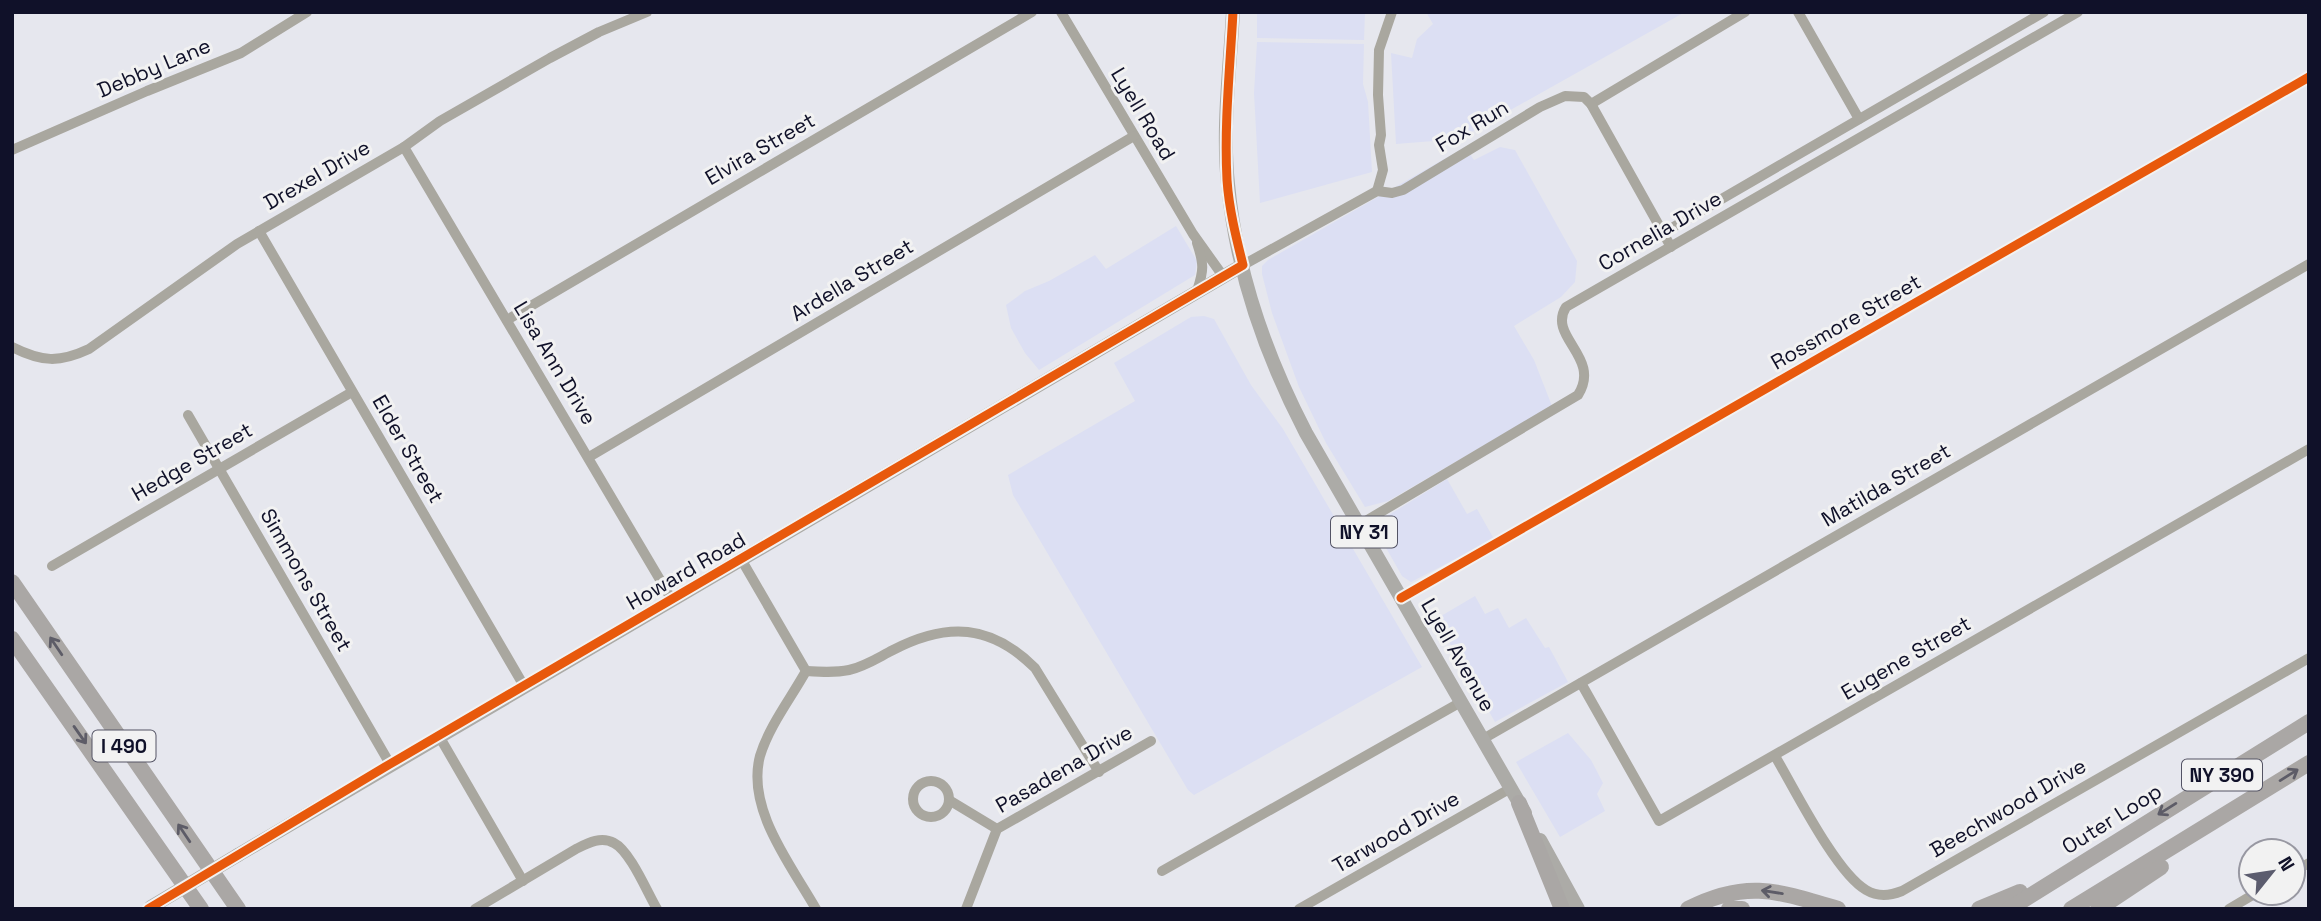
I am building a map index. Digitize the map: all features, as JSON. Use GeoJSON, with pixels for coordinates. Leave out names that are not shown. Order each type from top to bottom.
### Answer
{"type":"FeatureCollection","features":[{"type":"Feature","properties":{"kind":"highway","name":"I 490"},"geometry":{"type":"LineString","coordinates":[[12,582],[238,909]]}},
{"type":"Feature","properties":{"kind":"highway","name":"I 490"},"geometry":{"type":"LineString","coordinates":[[12,639],[201,909]]}},
{"type":"Feature","properties":{"kind":"highway","name":"Outer Loop"},"geometry":{"type":"LineString","coordinates":[[2009,909],[2309,722]]}},
{"type":"Feature","properties":{"kind":"highway","name":"NY 390"},"geometry":{"type":"LineString","coordinates":[[2071,909],[2309,763]]}},
{"type":"Feature","properties":{"kind":"highway"},"geometry":{"type":"LineString","coordinates":[[1519,803],[1562,909]]}},
{"type":"Feature","properties":{"kind":"highway"},"geometry":{"type":"LineString","coordinates":[[1979,909],[2004,900],[2136,829]]}},
{"type":"Feature","properties":{"kind":"highway"},"geometry":{"type":"LineString","coordinates":[[2098,909],[2160,867],[2190,838]]}},
{"type":"Feature","properties":{"kind":"highway"},"geometry":{"type":"LineString","coordinates":[[1688,909],[1725,894],[1742,890],[1765,890],[1838,909]]}},
{"type":"Feature","properties":{"kind":"highway"},"geometry":{"type":"LineString","coordinates":[[1728,909],[1742,909]]}},
{"type":"Feature","properties":{"kind":"main road","name":"NY 31"},"geometry":{"type":"LineString","coordinates":[[1233,12],[1227,182],[1243,265]]}},
{"type":"Feature","properties":{"kind":"main road","name":"Howard Road"},"geometry":{"type":"LineString","coordinates":[[150,908],[390,764],[1243,265]]}},
{"type":"Feature","properties":{"kind":"main road","name":"Lyell Avenue"},"geometry":{"type":"LineString","coordinates":[[1243,265],[1264,337],[1288,396],[1578,909]]}},
{"type":"Feature","properties":{"kind":"street","name":"Debby Lane"},"geometry":{"type":"LineString","coordinates":[[12,150],[241,53],[307,12]]}},
{"type":"Feature","properties":{"kind":"street","name":"Drexel Drive"},"geometry":{"type":"LineString","coordinates":[[12,347],[42,359],[56,360],[89,349],[259,230],[550,58],[599,32],[647,12]]}},
{"type":"Feature","properties":{"kind":"street","name":"Elvira Street"},"geometry":{"type":"LineString","coordinates":[[507,320],[1032,12]]}},
{"type":"Feature","properties":{"kind":"street","name":"Lyell Road"},"geometry":{"type":"LineString","coordinates":[[1061,12],[1193,234],[1223,276]]}},
{"type":"Feature","properties":{"kind":"street"},"geometry":{"type":"LineString","coordinates":[[1377,191],[1384,170],[1379,145],[1379,50],[1392,12]]}},
{"type":"Feature","properties":{"kind":"street"},"geometry":{"type":"LineString","coordinates":[[1671,247],[1591,104],[1745,12]]}},
{"type":"Feature","properties":{"kind":"street"},"geometry":{"type":"LineString","coordinates":[[1798,12],[1859,119]]}},
{"type":"Feature","properties":{"kind":"street"},"geometry":{"type":"LineString","coordinates":[[1663,233],[2044,12]]}},
{"type":"Feature","properties":{"kind":"street","name":"Cornelia Drive"},"geometry":{"type":"LineString","coordinates":[[1359,525],[1578,395],[1585,379],[1585,369],[1560,324],[1566,307],[2078,12]]}},
{"type":"Feature","properties":{"kind":"street","name":"Rossmore Street"},"geometry":{"type":"LineString","coordinates":[[1401,598],[2309,77]]}},
{"type":"Feature","properties":{"kind":"street","name":"Fox Run"},"geometry":{"type":"LineString","coordinates":[[1243,265],[1377,191],[1392,193],[1403,190],[1540,107],[1564,96],[1584,97],[1591,104]]}},
{"type":"Feature","properties":{"kind":"street","name":"Ardella Street"},"geometry":{"type":"LineString","coordinates":[[589,457],[1134,136]]}},
{"type":"Feature","properties":{"kind":"street","name":"Lisa Ann Drive"},"geometry":{"type":"LineString","coordinates":[[404,146],[672,600]]}},
{"type":"Feature","properties":{"kind":"street","name":"Elder Street"},"geometry":{"type":"LineString","coordinates":[[259,230],[524,686]]}},
{"type":"Feature","properties":{"kind":"street","name":"Lyell Road"},"geometry":{"type":"LineString","coordinates":[[1193,234],[1203,261],[1203,274],[1197,291]]}},
{"type":"Feature","properties":{"kind":"street","name":"Matilda Street"},"geometry":{"type":"LineString","coordinates":[[1483,739],[2309,264]]}},
{"type":"Feature","properties":{"kind":"street","name":"Hedge Street"},"geometry":{"type":"LineString","coordinates":[[52,566],[352,392]]}},
{"type":"Feature","properties":{"kind":"street","name":"Simmons Street"},"geometry":{"type":"LineString","coordinates":[[188,415],[390,764]]}},
{"type":"Feature","properties":{"kind":"street","name":"Eugene Street"},"geometry":{"type":"LineString","coordinates":[[1581,683],[1659,821],[2309,449]]}},
{"type":"Feature","properties":{"kind":"street"},"geometry":{"type":"LineString","coordinates":[[741,559],[806,671]]}},
{"type":"Feature","properties":{"kind":"street"},"geometry":{"type":"LineString","coordinates":[[806,671],[830,673],[848,670],[869,663],[917,639],[945,631],[967,631],[991,637],[1023,656],[1035,668],[1099,772]]}},
{"type":"Feature","properties":{"kind":"street","name":"Beechwood Drive"},"geometry":{"type":"LineString","coordinates":[[1775,755],[1845,873],[1866,890],[1891,896],[2309,658]]}},
{"type":"Feature","properties":{"kind":"street"},"geometry":{"type":"LineString","coordinates":[[806,671],[765,743],[760,758],[757,790],[766,820],[816,909]]}},
{"type":"Feature","properties":{"kind":"street"},"geometry":{"type":"LineString","coordinates":[[1162,871],[1461,702]]}},
{"type":"Feature","properties":{"kind":"street"},"geometry":{"type":"LineString","coordinates":[[439,736],[523,881]]}},
{"type":"Feature","properties":{"kind":"street","name":"Pasadena Drive"},"geometry":{"type":"LineString","coordinates":[[966,909],[997,829],[1151,741]]}},
{"type":"Feature","properties":{"kind":"street","name":"Tarwood Drive"},"geometry":{"type":"LineString","coordinates":[[1300,909],[1511,788]]}},
{"type":"Feature","properties":{"kind":"street"},"geometry":{"type":"LineString","coordinates":[[949,800],[997,829]]}},
{"type":"Feature","properties":{"kind":"street"},"geometry":{"type":"LineString","coordinates":[[481,907],[576,849],[592,841],[605,840],[615,843],[626,854],[657,909]]}},
{"type":"Feature","properties":{"kind":"shaded area"},"geometry":{"type":"Polygon","coordinates":[[[1257,12],[1365,12],[1364,40],[1257,38],[1257,12]]]}},
{"type":"Feature","properties":{"kind":"shaded area"},"geometry":{"type":"Polygon","coordinates":[[[1426,12],[1685,12],[1459,139],[1396,144],[1391,53],[1412,58],[1417,39],[1433,24],[1426,12]]]}},
{"type":"Feature","properties":{"kind":"shaded area"},"geometry":{"type":"Polygon","coordinates":[[[1257,42],[1364,44],[1363,84],[1368,102],[1372,172],[1260,203],[1254,93],[1257,42]]]}},
{"type":"Feature","properties":{"kind":"shaded area"},"geometry":{"type":"Polygon","coordinates":[[[1465,147],[1474,160],[1500,147],[1515,150],[1577,261],[1575,282],[1561,297],[1514,326],[1534,360],[1552,406],[1388,501],[1365,507],[1326,443],[1299,387],[1272,313],[1262,266],[1268,260],[1465,147]]]}},
{"type":"Feature","properties":{"kind":"shaded area"},"geometry":{"type":"Polygon","coordinates":[[[1176,226],[1197,261],[1195,275],[1039,370],[1025,353],[1011,328],[1006,305],[1025,291],[1095,255],[1106,269],[1176,226]]]}},
{"type":"Feature","properties":{"kind":"shaded area"},"geometry":{"type":"Polygon","coordinates":[[[1204,316],[1214,319],[1251,385],[1283,429],[1422,667],[1194,795],[1188,790],[1013,495],[1008,475],[1135,401],[1114,363],[1191,317],[1204,316]]]}},
{"type":"Feature","properties":{"kind":"shaded area"},"geometry":{"type":"Polygon","coordinates":[[[1447,479],[1467,514],[1477,509],[1494,539],[1411,582],[1402,576],[1376,530],[1376,523],[1447,479]]]}},
{"type":"Feature","properties":{"kind":"shaded area"},"geometry":{"type":"Polygon","coordinates":[[[1475,596],[1485,614],[1498,608],[1509,628],[1526,618],[1545,648],[1549,647],[1568,682],[1495,722],[1436,619],[1475,596]]]}},
{"type":"Feature","properties":{"kind":"shaded area"},"geometry":{"type":"Polygon","coordinates":[[[1568,733],[1591,760],[1603,783],[1597,794],[1605,811],[1560,837],[1516,762],[1568,733]]]}},
{"type":"Feature","properties":{"kind":"cycle path"},"geometry":{"type":"LineString","coordinates":[[148,909],[390,764],[1243,265],[1231,212],[1226,159],[1233,12]]}},
{"type":"Feature","properties":{"kind":"cycle path"},"geometry":{"type":"LineString","coordinates":[[1401,598],[2309,77]]}}]}
